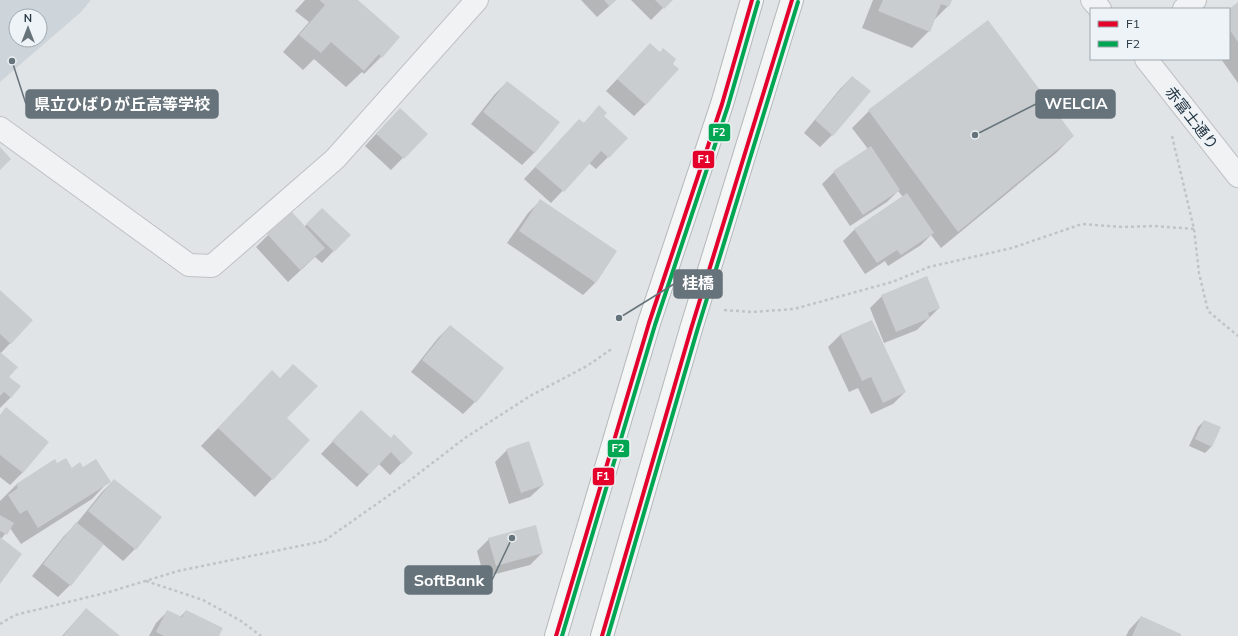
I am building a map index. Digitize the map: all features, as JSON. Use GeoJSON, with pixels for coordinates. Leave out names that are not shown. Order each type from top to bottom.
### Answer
{"type":"FeatureCollection","features":[{"type":"Feature","properties":{"kind":"highway"},"geometry":{"type":"LineString","coordinates":[[556,636],[649,323],[722,104],[752,0]]}},
{"type":"Feature","properties":{"kind":"highway"},"geometry":{"type":"LineString","coordinates":[[602,636],[691,329],[792,0]]}},
{"type":"Feature","properties":{"kind":"street"},"geometry":{"type":"LineString","coordinates":[[0,128],[189,266],[212,266],[335,159],[477,0]]}},
{"type":"Feature","properties":{"kind":"street"},"geometry":{"type":"LineString","coordinates":[[1092,0],[1099,8]]}},
{"type":"Feature","properties":{"kind":"street"},"geometry":{"type":"LineString","coordinates":[[1185,8],[1195,0]]}},
{"type":"Feature","properties":{"kind":"street","name":"赤富士通り"},"geometry":{"type":"LineString","coordinates":[[1147,60],[1238,176]]}},
{"type":"Feature","properties":{"kind":"path"},"geometry":{"type":"LineString","coordinates":[[1172,135],[1194,229],[1200,273],[1208,311],[1238,336]]}},
{"type":"Feature","properties":{"kind":"path"},"geometry":{"type":"LineString","coordinates":[[691,329],[722,310],[752,312],[794,309],[892,282],[929,267],[1012,248],[1082,224],[1122,227],[1154,226],[1194,229]]}},
{"type":"Feature","properties":{"kind":"path"},"geometry":{"type":"LineString","coordinates":[[0,624],[15,615],[109,592],[178,571],[324,540],[405,484],[464,438],[530,396],[587,366],[649,323]]}},
{"type":"Feature","properties":{"kind":"path"},"geometry":{"type":"LineString","coordinates":[[146,581],[203,600],[241,621],[261,636]]}},
{"type":"Feature","properties":{"kind":"shaded area"},"geometry":{"type":"Polygon","coordinates":[[[0,0],[91,0],[81,12],[48,41],[48,8],[8,8],[8,48],[39,48],[0,82],[0,0]]]}},
{"type":"Feature","properties":{"kind":"building"},"geometry":{"type":"Polygon","coordinates":[[[319,0],[358,0],[400,37],[382,58],[379,54],[364,71],[331,42],[321,53],[299,35],[325,5],[319,0]]]}},
{"type":"Feature","properties":{"kind":"building"},"geometry":{"type":"Polygon","coordinates":[[[604,0],[616,0],[609,6],[604,0]]]}},
{"type":"Feature","properties":{"kind":"building"},"geometry":{"type":"Polygon","coordinates":[[[655,0],[673,0],[664,9],[655,0]]]}},
{"type":"Feature","properties":{"kind":"building"},"geometry":{"type":"Polygon","coordinates":[[[883,0],[952,0],[949,7],[941,4],[930,32],[878,11],[883,0]]]}},
{"type":"Feature","properties":{"kind":"building"},"geometry":{"type":"Polygon","coordinates":[[[1238,2],[1238,42],[1230,30],[1230,8],[1238,2]]]}},
{"type":"Feature","properties":{"kind":"building"},"geometry":{"type":"Polygon","coordinates":[[[988,20],[1074,136],[958,232],[868,110],[988,20]]]}},
{"type":"Feature","properties":{"kind":"building"},"geometry":{"type":"Polygon","coordinates":[[[650,43],[660,52],[663,48],[676,59],[673,64],[679,69],[646,105],[617,79],[650,43]]]}},
{"type":"Feature","properties":{"kind":"building"},"geometry":{"type":"Polygon","coordinates":[[[852,76],[871,91],[833,136],[815,120],[852,76]]]}},
{"type":"Feature","properties":{"kind":"building"},"geometry":{"type":"Polygon","coordinates":[[[507,81],[560,122],[535,153],[483,112],[507,81]]]}},
{"type":"Feature","properties":{"kind":"building"},"geometry":{"type":"Polygon","coordinates":[[[599,105],[607,113],[604,116],[628,138],[609,158],[601,151],[564,192],[535,167],[579,119],[584,123],[599,105]]]}},
{"type":"Feature","properties":{"kind":"building"},"geometry":{"type":"Polygon","coordinates":[[[400,108],[428,134],[404,159],[376,134],[400,108]]]}},
{"type":"Feature","properties":{"kind":"building"},"geometry":{"type":"Polygon","coordinates":[[[871,146],[900,190],[863,215],[833,171],[871,146]]]}},
{"type":"Feature","properties":{"kind":"building"},"geometry":{"type":"Polygon","coordinates":[[[0,147],[11,159],[0,170],[0,147]]]}},
{"type":"Feature","properties":{"kind":"building"},"geometry":{"type":"Polygon","coordinates":[[[907,193],[934,233],[901,255],[897,250],[877,263],[854,229],[907,193]]]}},
{"type":"Feature","properties":{"kind":"building"},"geometry":{"type":"Polygon","coordinates":[[[540,199],[617,251],[596,283],[519,231],[540,199]]]}},
{"type":"Feature","properties":{"kind":"building"},"geometry":{"type":"Polygon","coordinates":[[[322,208],[351,235],[334,252],[306,224],[322,208]]]}},
{"type":"Feature","properties":{"kind":"building"},"geometry":{"type":"Polygon","coordinates":[[[292,212],[325,248],[300,270],[267,234],[292,212]]]}},
{"type":"Feature","properties":{"kind":"building"},"geometry":{"type":"Polygon","coordinates":[[[927,276],[940,308],[928,313],[930,318],[896,332],[881,295],[927,276]]]}},
{"type":"Feature","properties":{"kind":"building"},"geometry":{"type":"Polygon","coordinates":[[[0,290],[33,320],[11,344],[0,334],[0,290]]]}},
{"type":"Feature","properties":{"kind":"building"},"geometry":{"type":"Polygon","coordinates":[[[872,320],[906,392],[883,403],[871,377],[862,381],[840,334],[872,320]]]}},
{"type":"Feature","properties":{"kind":"building"},"geometry":{"type":"Polygon","coordinates":[[[450,325],[504,368],[476,403],[422,360],[450,325]]]}},
{"type":"Feature","properties":{"kind":"building"},"geometry":{"type":"Polygon","coordinates":[[[0,352],[18,367],[9,377],[21,386],[11,398],[4,392],[0,396],[0,352]]]}},
{"type":"Feature","properties":{"kind":"building"},"geometry":{"type":"Polygon","coordinates":[[[293,364],[318,386],[287,418],[310,440],[273,480],[218,428],[272,370],[280,378],[293,364]]]}},
{"type":"Feature","properties":{"kind":"building"},"geometry":{"type":"Polygon","coordinates":[[[6,407],[49,442],[23,473],[0,455],[0,415],[6,407]]]}},
{"type":"Feature","properties":{"kind":"building"},"geometry":{"type":"Polygon","coordinates":[[[361,410],[391,438],[394,434],[413,453],[402,464],[391,452],[369,475],[332,441],[361,410]]]}},
{"type":"Feature","properties":{"kind":"building"},"geometry":{"type":"Polygon","coordinates":[[[1204,420],[1221,427],[1212,447],[1195,439],[1204,420]]]}},
{"type":"Feature","properties":{"kind":"building"},"geometry":{"type":"Polygon","coordinates":[[[529,441],[544,485],[521,493],[506,449],[529,441]]]}},
{"type":"Feature","properties":{"kind":"building"},"geometry":{"type":"Polygon","coordinates":[[[66,458],[72,468],[80,462],[83,467],[96,459],[111,482],[38,528],[27,510],[20,514],[8,495],[18,488],[16,484],[55,459],[57,463],[66,458]]]}},
{"type":"Feature","properties":{"kind":"building"},"geometry":{"type":"Polygon","coordinates":[[[114,479],[162,517],[136,550],[88,511],[114,479]]]}},
{"type":"Feature","properties":{"kind":"building"},"geometry":{"type":"Polygon","coordinates":[[[0,515],[14,523],[7,535],[0,531],[0,515]]]}},
{"type":"Feature","properties":{"kind":"building"},"geometry":{"type":"Polygon","coordinates":[[[76,522],[104,544],[71,586],[43,564],[76,522]]]}},
{"type":"Feature","properties":{"kind":"building"},"geometry":{"type":"Polygon","coordinates":[[[536,525],[543,553],[496,566],[488,538],[536,525]]]}},
{"type":"Feature","properties":{"kind":"building"},"geometry":{"type":"Polygon","coordinates":[[[0,537],[22,554],[0,584],[0,537]]]}},
{"type":"Feature","properties":{"kind":"building"},"geometry":{"type":"Polygon","coordinates":[[[86,608],[120,636],[63,636],[86,608]]]}},
{"type":"Feature","properties":{"kind":"building"},"geometry":{"type":"Polygon","coordinates":[[[167,610],[182,617],[186,610],[223,628],[219,636],[164,636],[156,632],[167,610]]]}},
{"type":"Feature","properties":{"kind":"building"},"geometry":{"type":"Polygon","coordinates":[[[1141,616],[1181,634],[1181,636],[1132,636],[1141,616]]]}},
{"type":"Feature","properties":{"kind":"transit line","name":"F1"},"geometry":{"type":"LineString","coordinates":[[556,636],[649,323],[722,104],[752,0]]}},
{"type":"Feature","properties":{"kind":"transit line","name":"F1"},"geometry":{"type":"LineString","coordinates":[[602,636],[691,329],[792,0]]}},
{"type":"Feature","properties":{"kind":"transit line","name":"F2"},"geometry":{"type":"LineString","coordinates":[[562,636],[655,325],[728,106],[758,2]]}},
{"type":"Feature","properties":{"kind":"transit line","name":"F2"},"geometry":{"type":"LineString","coordinates":[[608,636],[697,331],[798,2]]}},
{"type":"Feature","properties":{"kind":"place","name":"県立ひばりが丘高等学校"},"geometry":{"type":"Point","coordinates":[12,61]}},
{"type":"Feature","properties":{"kind":"place","name":"WELCIA"},"geometry":{"type":"Point","coordinates":[975,135]}},
{"type":"Feature","properties":{"kind":"place","name":"桂橋"},"geometry":{"type":"Point","coordinates":[619,318]}},
{"type":"Feature","properties":{"kind":"place","name":"SoftBank"},"geometry":{"type":"Point","coordinates":[512,538]}}]}
